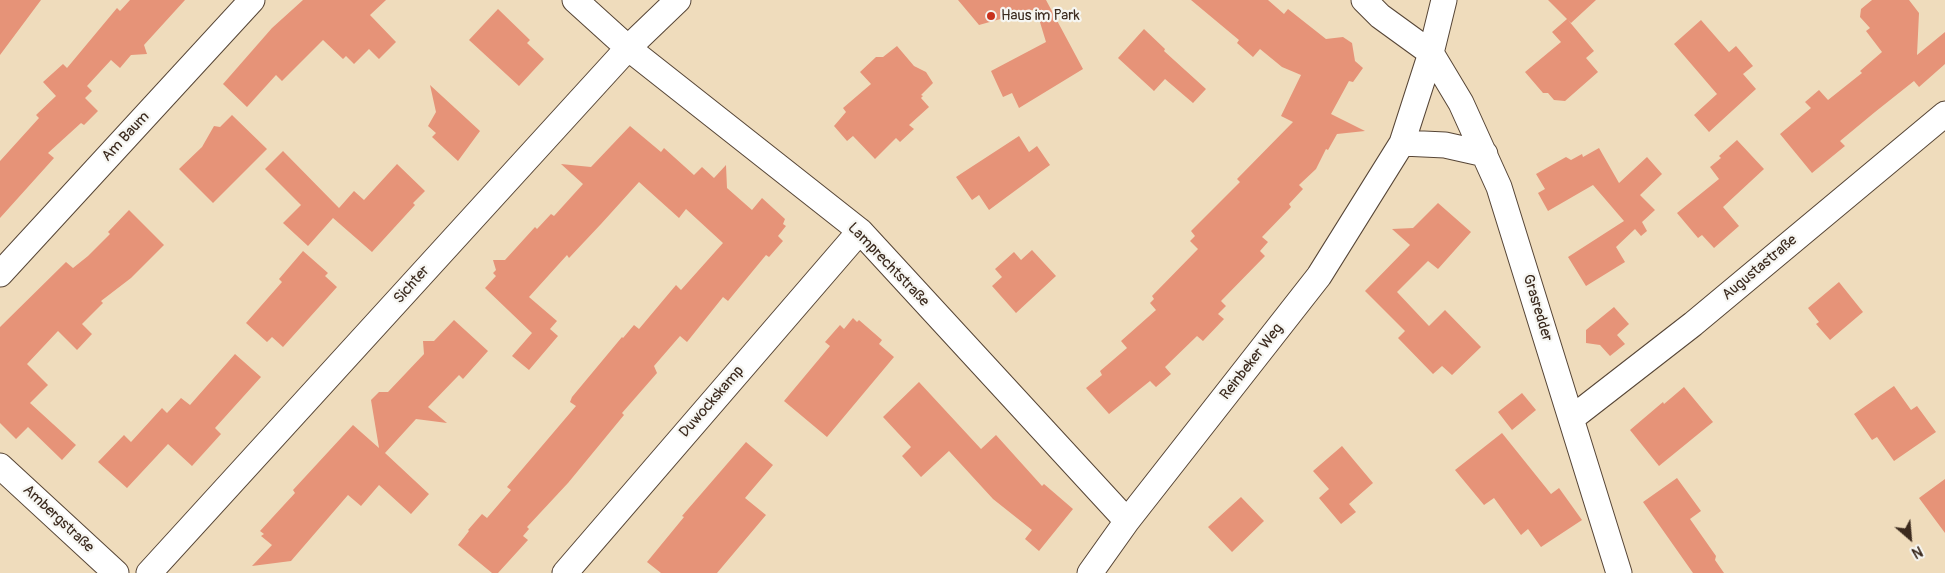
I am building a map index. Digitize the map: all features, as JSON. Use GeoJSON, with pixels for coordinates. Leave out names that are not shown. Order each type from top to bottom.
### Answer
{"type":"FeatureCollection","features":[{"type":"Feature","properties":{"kind":"street","name":"Am Baum"},"geometry":{"type":"LineString","coordinates":[[0,274],[252,0]]}},
{"type":"Feature","properties":{"kind":"street","name":"Lamprechtstraße"},"geometry":{"type":"LineString","coordinates":[[575,0],[628,48],[860,231],[1127,521]]}},
{"type":"Feature","properties":{"kind":"street","name":"Sichter"},"geometry":{"type":"LineString","coordinates":[[149,573],[628,48],[678,0]]}},
{"type":"Feature","properties":{"kind":"street"},"geometry":{"type":"LineString","coordinates":[[1364,0],[1380,16],[1431,53]]}},
{"type":"Feature","properties":{"kind":"street","name":"Reinbeker Weg"},"geometry":{"type":"LineString","coordinates":[[1090,573],[1127,521],[1319,276],[1402,143],[1431,53],[1444,0]]}},
{"type":"Feature","properties":{"kind":"street","name":"Grasredder"},"geometry":{"type":"LineString","coordinates":[[1431,53],[1461,103],[1499,187],[1619,573]]}},
{"type":"Feature","properties":{"kind":"street","name":"Augustastraße"},"geometry":{"type":"LineString","coordinates":[[1572,418],[1693,324],[1945,114]]}},
{"type":"Feature","properties":{"kind":"street"},"geometry":{"type":"LineString","coordinates":[[1402,143],[1446,145],[1485,154]]}},
{"type":"Feature","properties":{"kind":"street","name":"Duwockskamp"},"geometry":{"type":"LineString","coordinates":[[565,573],[860,231]]}},
{"type":"Feature","properties":{"kind":"street","name":"Ambergstraße"},"geometry":{"type":"LineString","coordinates":[[0,466],[116,573]]}},
{"type":"Feature","properties":{"kind":"building"},"geometry":{"type":"Polygon","coordinates":[[[0,0],[41,0],[0,55],[0,0]]]}},
{"type":"Feature","properties":{"kind":"building"},"geometry":{"type":"Polygon","coordinates":[[[130,0],[185,0],[144,45],[147,54],[131,55],[120,68],[111,60],[87,86],[92,91],[85,98],[98,111],[84,125],[81,123],[48,153],[54,158],[0,218],[0,161],[39,118],[36,115],[56,96],[43,82],[63,64],[67,68],[117,8],[120,11],[130,0]]]}},
{"type":"Feature","properties":{"kind":"building"},"geometry":{"type":"Polygon","coordinates":[[[303,0],[386,0],[370,15],[396,42],[379,59],[369,49],[354,64],[346,56],[343,59],[323,40],[282,81],[276,75],[247,107],[223,84],[272,28],[303,0]]]}},
{"type":"Feature","properties":{"kind":"building"},"geometry":{"type":"Polygon","coordinates":[[[958,0],[1046,0],[1083,69],[1019,108],[1012,93],[1003,97],[991,71],[1046,42],[1036,9],[979,25],[958,0]]]}},
{"type":"Feature","properties":{"kind":"building"},"geometry":{"type":"Polygon","coordinates":[[[1191,0],[1268,0],[1284,14],[1288,9],[1326,39],[1343,37],[1352,43],[1355,61],[1363,68],[1353,82],[1349,81],[1331,114],[1365,131],[1337,134],[1328,150],[1326,149],[1316,169],[1299,185],[1303,189],[1289,204],[1291,207],[1262,237],[1268,242],[1260,251],[1265,256],[1221,301],[1226,306],[1218,314],[1224,319],[1203,341],[1197,336],[1165,367],[1171,374],[1156,387],[1150,381],[1109,414],[1086,388],[1102,375],[1100,371],[1127,348],[1121,341],[1156,310],[1150,303],[1154,299],[1152,296],[1198,249],[1190,241],[1195,236],[1191,231],[1240,182],[1237,179],[1293,122],[1281,116],[1301,75],[1282,67],[1260,49],[1253,57],[1237,43],[1239,40],[1191,0]]]}},
{"type":"Feature","properties":{"kind":"building"},"geometry":{"type":"Polygon","coordinates":[[[1548,0],[1596,0],[1571,23],[1568,20],[1594,51],[1586,58],[1598,72],[1565,101],[1554,100],[1548,93],[1543,93],[1525,72],[1561,42],[1552,32],[1567,19],[1548,0]]]}},
{"type":"Feature","properties":{"kind":"building"},"geometry":{"type":"Polygon","coordinates":[[[1872,0],[1909,0],[1919,13],[1917,55],[1945,32],[1945,64],[1919,87],[1914,81],[1875,112],[1840,141],[1845,146],[1812,173],[1780,134],[1811,108],[1805,102],[1819,90],[1828,100],[1862,73],[1860,71],[1882,52],[1866,31],[1870,28],[1860,17],[1861,9],[1872,0]]]}},
{"type":"Feature","properties":{"kind":"building"},"geometry":{"type":"Polygon","coordinates":[[[498,9],[530,40],[527,43],[544,59],[519,86],[469,40],[498,9]]]}},
{"type":"Feature","properties":{"kind":"building"},"geometry":{"type":"Polygon","coordinates":[[[1701,20],[1729,52],[1736,46],[1753,66],[1743,74],[1756,89],[1709,132],[1694,115],[1717,94],[1674,44],[1701,20]]]}},
{"type":"Feature","properties":{"kind":"building"},"geometry":{"type":"Polygon","coordinates":[[[1144,29],[1165,49],[1164,51],[1206,89],[1193,103],[1165,79],[1154,91],[1118,58],[1144,29]]]}},
{"type":"Feature","properties":{"kind":"building"},"geometry":{"type":"Polygon","coordinates":[[[897,46],[914,66],[926,72],[933,83],[921,95],[923,96],[921,98],[929,107],[909,125],[914,129],[900,142],[896,138],[875,159],[853,136],[847,141],[834,126],[846,112],[843,108],[871,84],[860,72],[876,57],[883,57],[897,46]]]}},
{"type":"Feature","properties":{"kind":"building"},"geometry":{"type":"Polygon","coordinates":[[[430,85],[480,131],[458,161],[432,137],[436,133],[428,126],[436,112],[430,85]]]}},
{"type":"Feature","properties":{"kind":"building"},"geometry":{"type":"Polygon","coordinates":[[[232,115],[267,149],[213,203],[179,169],[202,147],[214,126],[220,127],[232,115]]]}},
{"type":"Feature","properties":{"kind":"building"},"geometry":{"type":"Polygon","coordinates":[[[630,126],[661,152],[664,148],[694,175],[702,167],[714,178],[726,165],[727,188],[752,210],[762,198],[785,219],[783,224],[786,226],[778,236],[783,241],[769,257],[766,255],[728,301],[723,297],[687,342],[680,336],[654,366],[657,373],[622,413],[624,415],[568,483],[527,527],[529,529],[523,536],[528,540],[498,573],[492,573],[458,545],[468,530],[482,514],[487,518],[511,490],[507,487],[576,406],[570,402],[572,397],[622,337],[634,325],[639,329],[676,285],[681,290],[723,243],[686,209],[679,218],[639,182],[569,258],[567,255],[529,297],[557,321],[550,329],[558,336],[529,370],[512,356],[532,333],[485,288],[496,276],[493,273],[496,270],[493,260],[505,260],[535,227],[537,229],[551,214],[554,216],[583,184],[561,164],[591,167],[630,126]]]}},
{"type":"Feature","properties":{"kind":"building"},"geometry":{"type":"Polygon","coordinates":[[[1019,136],[1029,152],[1037,146],[1050,165],[989,210],[979,195],[972,200],[956,177],[1019,136]]]}},
{"type":"Feature","properties":{"kind":"building"},"geometry":{"type":"Polygon","coordinates":[[[1737,140],[1764,169],[1723,207],[1739,226],[1714,248],[1702,235],[1698,238],[1677,213],[1719,179],[1710,167],[1737,140]]]}},
{"type":"Feature","properties":{"kind":"building"},"geometry":{"type":"Polygon","coordinates":[[[1599,148],[1619,183],[1647,157],[1662,174],[1640,195],[1655,210],[1642,222],[1647,231],[1641,236],[1635,229],[1616,247],[1625,262],[1586,286],[1568,257],[1624,221],[1593,185],[1548,211],[1538,193],[1545,189],[1536,174],[1566,157],[1571,160],[1582,154],[1583,157],[1599,148]]]}},
{"type":"Feature","properties":{"kind":"building"},"geometry":{"type":"Polygon","coordinates":[[[283,151],[339,208],[354,191],[364,200],[397,164],[425,191],[413,203],[415,205],[372,252],[333,218],[308,246],[283,223],[301,205],[265,169],[283,151]]]}},
{"type":"Feature","properties":{"kind":"building"},"geometry":{"type":"Polygon","coordinates":[[[1438,203],[1471,232],[1438,269],[1428,261],[1397,292],[1429,326],[1445,310],[1481,347],[1452,375],[1442,366],[1433,374],[1398,338],[1405,331],[1365,291],[1410,245],[1392,229],[1413,228],[1438,203]]]}},
{"type":"Feature","properties":{"kind":"building"},"geometry":{"type":"Polygon","coordinates":[[[129,210],[164,245],[131,278],[101,301],[103,303],[82,324],[92,334],[77,350],[58,331],[27,364],[48,385],[30,403],[76,445],[62,460],[28,427],[16,439],[0,423],[0,327],[66,262],[73,268],[88,256],[110,234],[108,232],[129,210]]]}},
{"type":"Feature","properties":{"kind":"building"},"geometry":{"type":"Polygon","coordinates":[[[1032,250],[1056,276],[1016,313],[992,286],[1002,277],[995,269],[1014,252],[1021,260],[1032,250]]]}},
{"type":"Feature","properties":{"kind":"building"},"geometry":{"type":"Polygon","coordinates":[[[303,251],[328,273],[325,276],[337,287],[283,347],[272,337],[267,342],[246,323],[282,282],[279,279],[303,251]]]}},
{"type":"Feature","properties":{"kind":"building"},"geometry":{"type":"Polygon","coordinates":[[[1839,282],[1863,312],[1830,340],[1816,324],[1819,322],[1808,308],[1839,282]]]}},
{"type":"Feature","properties":{"kind":"building"},"geometry":{"type":"Polygon","coordinates":[[[1614,307],[1629,324],[1617,335],[1625,344],[1610,356],[1600,345],[1586,343],[1586,330],[1614,307]]]}},
{"type":"Feature","properties":{"kind":"building"},"geometry":{"type":"Polygon","coordinates":[[[853,318],[857,322],[859,320],[882,340],[879,344],[894,357],[827,437],[784,401],[830,346],[825,342],[840,325],[844,329],[853,318]]]}},
{"type":"Feature","properties":{"kind":"building"},"geometry":{"type":"Polygon","coordinates":[[[454,320],[488,351],[463,379],[459,375],[428,407],[447,423],[416,419],[385,453],[429,494],[411,514],[379,485],[361,506],[348,495],[291,561],[252,566],[272,545],[261,536],[264,534],[260,531],[295,493],[293,490],[353,425],[379,448],[371,400],[379,392],[388,392],[424,354],[423,341],[434,341],[454,320]]]}},
{"type":"Feature","properties":{"kind":"building"},"geometry":{"type":"Polygon","coordinates":[[[235,354],[261,377],[215,428],[221,434],[192,466],[168,444],[127,488],[98,462],[124,435],[131,442],[162,408],[167,413],[181,398],[190,405],[235,354]]]}},
{"type":"Feature","properties":{"kind":"building"},"geometry":{"type":"Polygon","coordinates":[[[919,382],[981,449],[996,435],[1042,486],[1044,484],[1073,509],[1039,551],[1025,539],[1032,530],[993,499],[949,451],[921,477],[902,456],[911,447],[883,417],[919,382]]]}},
{"type":"Feature","properties":{"kind":"building"},"geometry":{"type":"Polygon","coordinates":[[[1894,386],[1911,410],[1917,406],[1936,432],[1894,461],[1877,437],[1872,440],[1854,414],[1894,386]]]}},
{"type":"Feature","properties":{"kind":"building"},"geometry":{"type":"Polygon","coordinates":[[[1684,387],[1713,422],[1659,466],[1630,430],[1684,387]]]}},
{"type":"Feature","properties":{"kind":"building"},"geometry":{"type":"Polygon","coordinates":[[[1522,393],[1536,410],[1512,430],[1498,412],[1522,393]]]}},
{"type":"Feature","properties":{"kind":"building"},"geometry":{"type":"Polygon","coordinates":[[[1502,433],[1551,494],[1559,488],[1582,520],[1541,547],[1528,529],[1521,535],[1494,498],[1484,505],[1455,470],[1502,433]]]}},
{"type":"Feature","properties":{"kind":"building"},"geometry":{"type":"Polygon","coordinates":[[[746,442],[773,465],[745,498],[766,515],[717,573],[661,573],[647,562],[684,517],[682,516],[746,442]]]}},
{"type":"Feature","properties":{"kind":"building"},"geometry":{"type":"Polygon","coordinates":[[[1342,446],[1373,483],[1349,504],[1356,512],[1341,524],[1319,498],[1329,489],[1313,471],[1342,446]]]}},
{"type":"Feature","properties":{"kind":"building"},"geometry":{"type":"Polygon","coordinates":[[[1677,478],[1701,511],[1690,519],[1716,556],[1715,560],[1724,573],[1693,573],[1643,502],[1677,478]]]}},
{"type":"Feature","properties":{"kind":"building"},"geometry":{"type":"Polygon","coordinates":[[[1945,479],[1945,533],[1919,498],[1945,479]]]}},
{"type":"Feature","properties":{"kind":"building"},"geometry":{"type":"Polygon","coordinates":[[[1241,497],[1264,521],[1232,552],[1208,527],[1241,497]]]}},
{"type":"Feature","properties":{"kind":"place","name":"Haus im Park"},"geometry":{"type":"Point","coordinates":[991,16]}}]}
